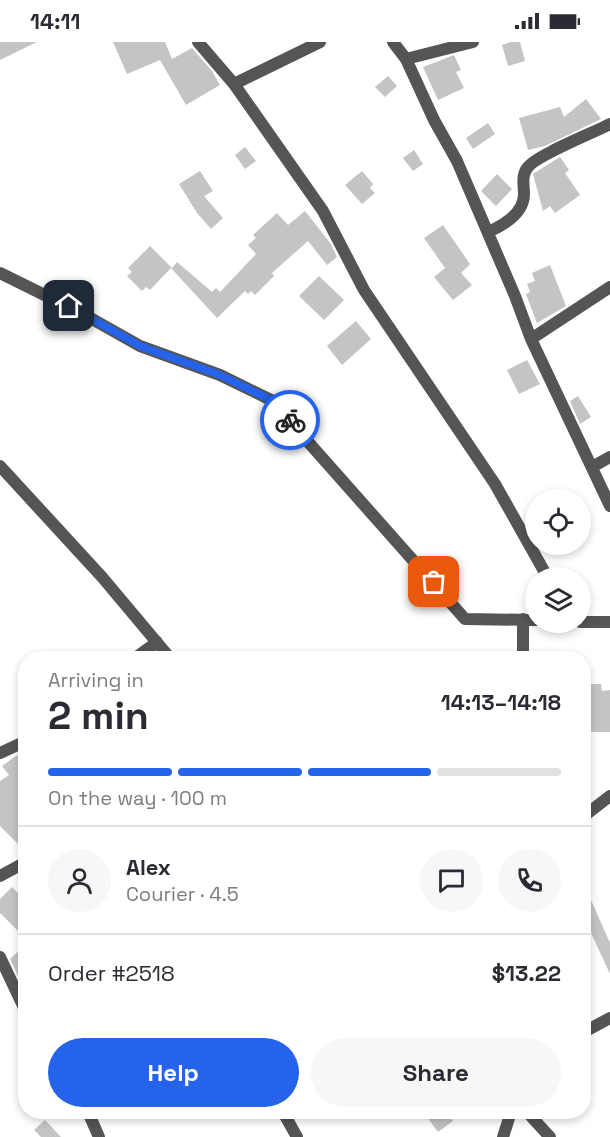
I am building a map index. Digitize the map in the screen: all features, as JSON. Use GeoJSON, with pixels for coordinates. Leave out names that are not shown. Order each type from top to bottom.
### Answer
{"type":"FeatureCollection","features":[{"type":"Feature","properties":{"kind":"street"},"geometry":{"type":"LineString","coordinates":[[198,42],[234,84],[323,211],[364,290],[495,484],[542,567]]}},
{"type":"Feature","properties":{"kind":"street"},"geometry":{"type":"LineString","coordinates":[[234,84],[321,42]]}},
{"type":"Feature","properties":{"kind":"street"},"geometry":{"type":"LineString","coordinates":[[393,42],[406,59],[434,120],[457,161],[531,339],[610,506]]}},
{"type":"Feature","properties":{"kind":"street"},"geometry":{"type":"LineString","coordinates":[[406,59],[473,42]]}},
{"type":"Feature","properties":{"kind":"street"},"geometry":{"type":"LineString","coordinates":[[488,232],[514,216],[522,205],[524,176],[527,167],[610,124]]}},
{"type":"Feature","properties":{"kind":"street"},"geometry":{"type":"LineString","coordinates":[[0,273],[85,315],[140,346],[220,375],[271,400],[465,619],[525,620]]}},
{"type":"Feature","properties":{"kind":"street"},"geometry":{"type":"LineString","coordinates":[[531,339],[610,287]]}},
{"type":"Feature","properties":{"kind":"street"},"geometry":{"type":"LineString","coordinates":[[592,467],[610,457]]}},
{"type":"Feature","properties":{"kind":"street"},"geometry":{"type":"LineString","coordinates":[[0,466],[102,577],[164,651]]}},
{"type":"Feature","properties":{"kind":"street"},"geometry":{"type":"LineString","coordinates":[[591,622],[610,622]]}},
{"type":"Feature","properties":{"kind":"street"},"geometry":{"type":"LineString","coordinates":[[524,651],[527,633]]}},
{"type":"Feature","properties":{"kind":"street"},"geometry":{"type":"LineString","coordinates":[[145,651],[157,642]]}},
{"type":"Feature","properties":{"kind":"street"},"geometry":{"type":"LineString","coordinates":[[0,753],[18,745]]}},
{"type":"Feature","properties":{"kind":"street"},"geometry":{"type":"LineString","coordinates":[[591,811],[610,796]]}},
{"type":"Feature","properties":{"kind":"street"},"geometry":{"type":"LineString","coordinates":[[0,876],[18,866]]}},
{"type":"Feature","properties":{"kind":"street"},"geometry":{"type":"LineString","coordinates":[[0,957],[18,995]]}},
{"type":"Feature","properties":{"kind":"street"},"geometry":{"type":"LineString","coordinates":[[591,1028],[610,1018]]}},
{"type":"Feature","properties":{"kind":"street"},"geometry":{"type":"LineString","coordinates":[[92,1119],[99,1137]]}},
{"type":"Feature","properties":{"kind":"street"},"geometry":{"type":"LineString","coordinates":[[287,1119],[297,1137]]}},
{"type":"Feature","properties":{"kind":"street"},"geometry":{"type":"LineString","coordinates":[[503,1137],[509,1119]]}},
{"type":"Feature","properties":{"kind":"street"},"geometry":{"type":"LineString","coordinates":[[533,1119],[550,1137]]}},
{"type":"Feature","properties":{"kind":"building"},"geometry":{"type":"Polygon","coordinates":[[[0,42],[37,42],[0,60],[0,42]]]}},
{"type":"Feature","properties":{"kind":"building"},"geometry":{"type":"Polygon","coordinates":[[[113,42],[165,42],[172,59],[192,48],[212,71],[220,85],[186,105],[160,60],[127,74],[113,42]]]}},
{"type":"Feature","properties":{"kind":"building"},"geometry":{"type":"Polygon","coordinates":[[[520,42],[525,61],[508,66],[502,45],[520,42]]]}},
{"type":"Feature","properties":{"kind":"building"},"geometry":{"type":"Polygon","coordinates":[[[454,55],[461,70],[456,72],[464,88],[438,100],[423,67],[454,55]]]}},
{"type":"Feature","properties":{"kind":"building"},"geometry":{"type":"Polygon","coordinates":[[[388,76],[397,86],[385,97],[375,87],[388,76]]]}},
{"type":"Feature","properties":{"kind":"building"},"geometry":{"type":"Polygon","coordinates":[[[586,99],[601,119],[545,146],[528,150],[519,118],[560,107],[564,117],[586,99]]]}},
{"type":"Feature","properties":{"kind":"building"},"geometry":{"type":"Polygon","coordinates":[[[488,123],[495,134],[473,149],[466,138],[488,123]]]}},
{"type":"Feature","properties":{"kind":"building"},"geometry":{"type":"Polygon","coordinates":[[[245,147],[256,161],[245,169],[235,155],[245,147]]]}},
{"type":"Feature","properties":{"kind":"building"},"geometry":{"type":"Polygon","coordinates":[[[414,150],[423,164],[413,171],[403,158],[414,150]]]}},
{"type":"Feature","properties":{"kind":"building"},"geometry":{"type":"Polygon","coordinates":[[[560,157],[569,170],[565,173],[580,195],[555,213],[550,206],[543,211],[533,174],[560,157]]]}},
{"type":"Feature","properties":{"kind":"building"},"geometry":{"type":"Polygon","coordinates":[[[200,171],[213,191],[204,196],[223,218],[211,229],[197,213],[179,184],[200,171]]]}},
{"type":"Feature","properties":{"kind":"building"},"geometry":{"type":"Polygon","coordinates":[[[362,171],[373,184],[370,188],[375,193],[362,204],[345,185],[362,171]]]}},
{"type":"Feature","properties":{"kind":"building"},"geometry":{"type":"Polygon","coordinates":[[[497,174],[512,189],[496,206],[481,191],[497,174]]]}},
{"type":"Feature","properties":{"kind":"building"},"geometry":{"type":"Polygon","coordinates":[[[305,211],[331,244],[337,257],[327,265],[308,241],[272,273],[274,276],[255,295],[251,291],[248,294],[245,291],[217,318],[171,268],[150,290],[146,287],[142,291],[127,276],[132,272],[128,268],[150,246],[172,268],[177,262],[212,292],[216,288],[220,292],[256,254],[248,245],[256,238],[253,235],[277,213],[288,225],[305,211]]]}},
{"type":"Feature","properties":{"kind":"building"},"geometry":{"type":"Polygon","coordinates":[[[443,225],[470,264],[461,273],[472,285],[453,300],[434,277],[445,268],[424,238],[443,225]]]}},
{"type":"Feature","properties":{"kind":"building"},"geometry":{"type":"Polygon","coordinates":[[[550,265],[566,306],[537,323],[526,294],[530,292],[527,284],[535,281],[532,273],[550,265]]]}},
{"type":"Feature","properties":{"kind":"building"},"geometry":{"type":"Polygon","coordinates":[[[319,276],[344,300],[324,320],[299,296],[319,276]]]}},
{"type":"Feature","properties":{"kind":"building"},"geometry":{"type":"Polygon","coordinates":[[[356,321],[371,339],[342,365],[327,346],[356,321]]]}},
{"type":"Feature","properties":{"kind":"building"},"geometry":{"type":"Polygon","coordinates":[[[527,360],[540,384],[519,394],[507,370],[527,360]]]}},
{"type":"Feature","properties":{"kind":"building"},"geometry":{"type":"Polygon","coordinates":[[[578,396],[591,417],[580,424],[570,401],[578,396]]]}},
{"type":"Feature","properties":{"kind":"building"},"geometry":{"type":"Polygon","coordinates":[[[591,684],[601,684],[602,691],[610,690],[610,732],[591,732],[591,684]]]}},
{"type":"Feature","properties":{"kind":"building"},"geometry":{"type":"Polygon","coordinates":[[[18,756],[18,844],[0,826],[0,781],[9,775],[2,766],[18,756]]]}},
{"type":"Feature","properties":{"kind":"building"},"geometry":{"type":"Polygon","coordinates":[[[12,887],[18,893],[18,931],[0,913],[0,899],[12,887]]]}},
{"type":"Feature","properties":{"kind":"building"},"geometry":{"type":"Polygon","coordinates":[[[591,900],[610,943],[610,974],[592,935],[591,900]]]}},
{"type":"Feature","properties":{"kind":"building"},"geometry":{"type":"Polygon","coordinates":[[[18,952],[18,976],[10,959],[18,952]]]}},
{"type":"Feature","properties":{"kind":"building"},"geometry":{"type":"Polygon","coordinates":[[[428,1119],[451,1119],[453,1121],[438,1132],[428,1119]]]}},
{"type":"Feature","properties":{"kind":"building"},"geometry":{"type":"Polygon","coordinates":[[[45,1120],[61,1137],[41,1137],[34,1130],[45,1120]]]}},
{"type":"Feature","properties":{"kind":"way so far"},"geometry":{"type":"LineString","coordinates":[[290,420],[328,467],[434,582]]}},
{"type":"Feature","properties":{"kind":"route"},"geometry":{"type":"LineString","coordinates":[[69,306],[140,346],[220,375],[271,400],[290,420]]}}]}
